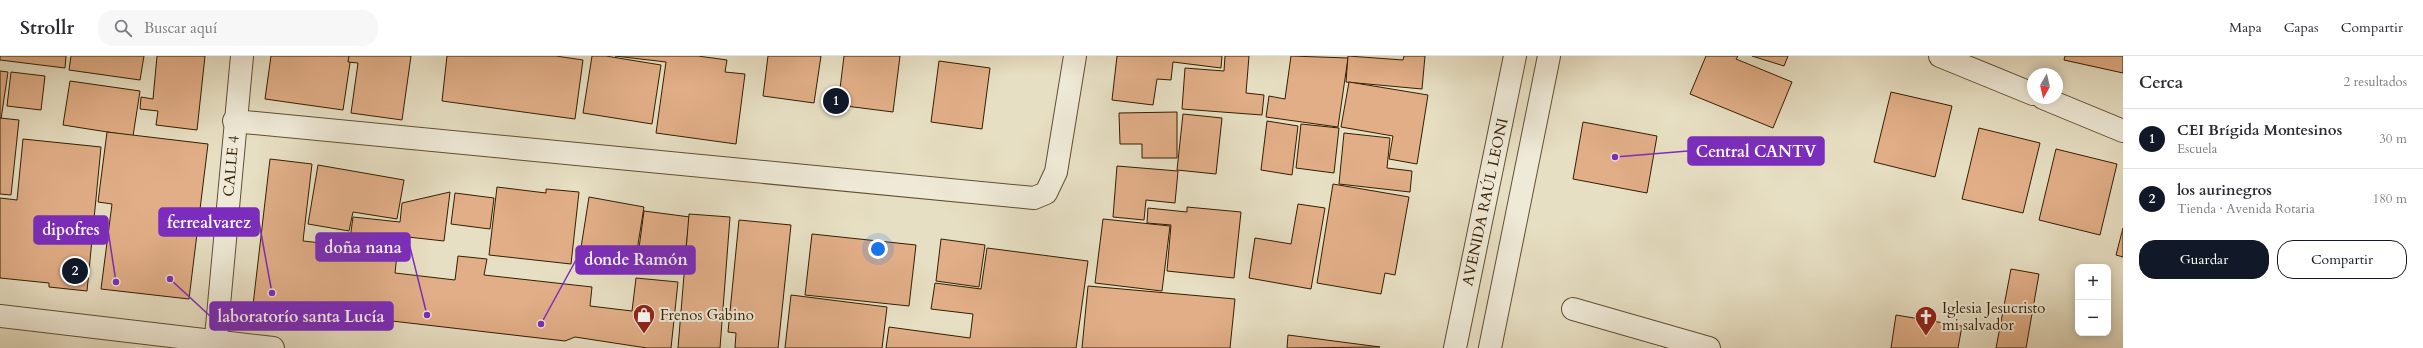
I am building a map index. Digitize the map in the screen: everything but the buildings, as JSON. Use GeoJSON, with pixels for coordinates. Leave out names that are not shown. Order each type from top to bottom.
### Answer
{"type":"FeatureCollection","features":[{"type":"Feature","properties":{"kind":"street","name":"CALLE 4"},"geometry":{"type":"LineString","coordinates":[[215,345],[234,121],[242,56]]}},
{"type":"Feature","properties":{"kind":"street"},"geometry":{"type":"LineString","coordinates":[[234,121],[1034,198],[1046,193],[1056,172],[1075,56]]}},
{"type":"Feature","properties":{"kind":"street","name":"AVENIDA RAÚL LEONI"},"geometry":{"type":"LineString","coordinates":[[1455,348],[1515,56]]}},
{"type":"Feature","properties":{"kind":"street"},"geometry":{"type":"LineString","coordinates":[[1490,348],[1549,56]]}},
{"type":"Feature","properties":{"kind":"street"},"geometry":{"type":"LineString","coordinates":[[1940,56],[2027,92]]}},
{"type":"Feature","properties":{"kind":"street"},"geometry":{"type":"LineString","coordinates":[[2058,104],[2123,131]]}},
{"type":"Feature","properties":{"kind":"street"},"geometry":{"type":"LineString","coordinates":[[1572,309],[1709,348]]}},
{"type":"Feature","properties":{"kind":"street"},"geometry":{"type":"LineString","coordinates":[[0,316],[215,345],[273,348]]}},
{"type":"Feature","properties":{"kind":"place","name":"CEI Brígida Montesinos"},"geometry":{"type":"Point","coordinates":[836,101]}},
{"type":"Feature","properties":{"kind":"place","name":"Central CANTV"},"geometry":{"type":"Point","coordinates":[1615,157]}},
{"type":"Feature","properties":{"kind":"place","name":"los aurinegros"},"geometry":{"type":"Point","coordinates":[75,271]}},
{"type":"Feature","properties":{"kind":"place","name":"laboratorío santa Lucía"},"geometry":{"type":"Point","coordinates":[170,279]}},
{"type":"Feature","properties":{"kind":"place","name":"dipofres"},"geometry":{"type":"Point","coordinates":[116,282]}},
{"type":"Feature","properties":{"kind":"place","name":"ferrealvarez"},"geometry":{"type":"Point","coordinates":[272,293]}},
{"type":"Feature","properties":{"kind":"place","name":"doña nana"},"geometry":{"type":"Point","coordinates":[427,315]}},
{"type":"Feature","properties":{"kind":"place","name":"donde Ramón"},"geometry":{"type":"Point","coordinates":[541,324]}},
{"type":"Feature","properties":{"kind":"place","name":"Frenos Gabino"},"geometry":{"type":"Point","coordinates":[644,334]}},
{"type":"Feature","properties":{"kind":"place","name":"Iglesia Jesucristo mi salvador"},"geometry":{"type":"Point","coordinates":[1926,336]}}]}
